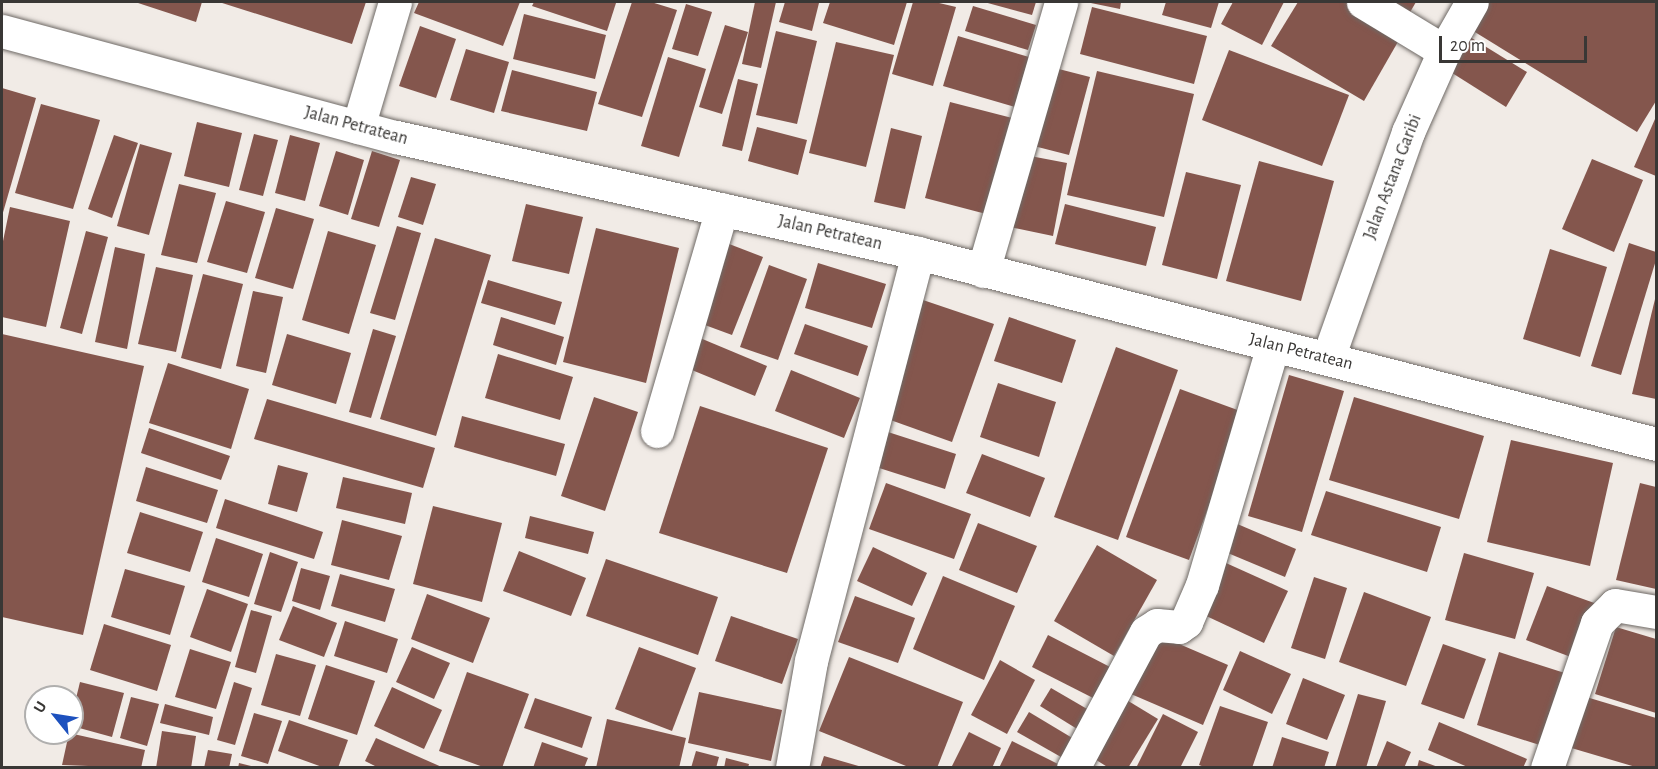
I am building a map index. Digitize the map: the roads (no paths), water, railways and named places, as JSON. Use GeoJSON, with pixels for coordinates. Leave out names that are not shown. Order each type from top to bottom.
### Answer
{"type":"FeatureCollection","features":[{"type":"Feature","properties":{"kind":"street"},"geometry":{"type":"LineString","coordinates":[[358,127],[395,2]]}},
{"type":"Feature","properties":{"kind":"street"},"geometry":{"type":"LineString","coordinates":[[983,271],[1061,2]]}},
{"type":"Feature","properties":{"kind":"street"},"geometry":{"type":"LineString","coordinates":[[1363,2],[1444,51]]}},
{"type":"Feature","properties":{"kind":"street","name":"Jalan Astana Garibi"},"geometry":{"type":"LineString","coordinates":[[1328,358],[1408,132],[1444,51],[1472,2]]}},
{"type":"Feature","properties":{"kind":"street","name":"Jalan Petratean"},"geometry":{"type":"LineString","coordinates":[[2,31],[358,127],[918,253],[1656,444]]}},
{"type":"Feature","properties":{"kind":"street"},"geometry":{"type":"LineString","coordinates":[[657,431],[722,209]]}},
{"type":"Feature","properties":{"kind":"street"},"geometry":{"type":"LineString","coordinates":[[792,768],[811,661],[918,253]]}},
{"type":"Feature","properties":{"kind":"street"},"geometry":{"type":"LineString","coordinates":[[1073,768],[1146,632],[1157,625],[1179,627],[1186,622],[1202,585],[1273,345]]}},
{"type":"Feature","properties":{"kind":"street"},"geometry":{"type":"LineString","coordinates":[[1553,766],[1597,623],[1615,605],[1656,612]]}}]}
